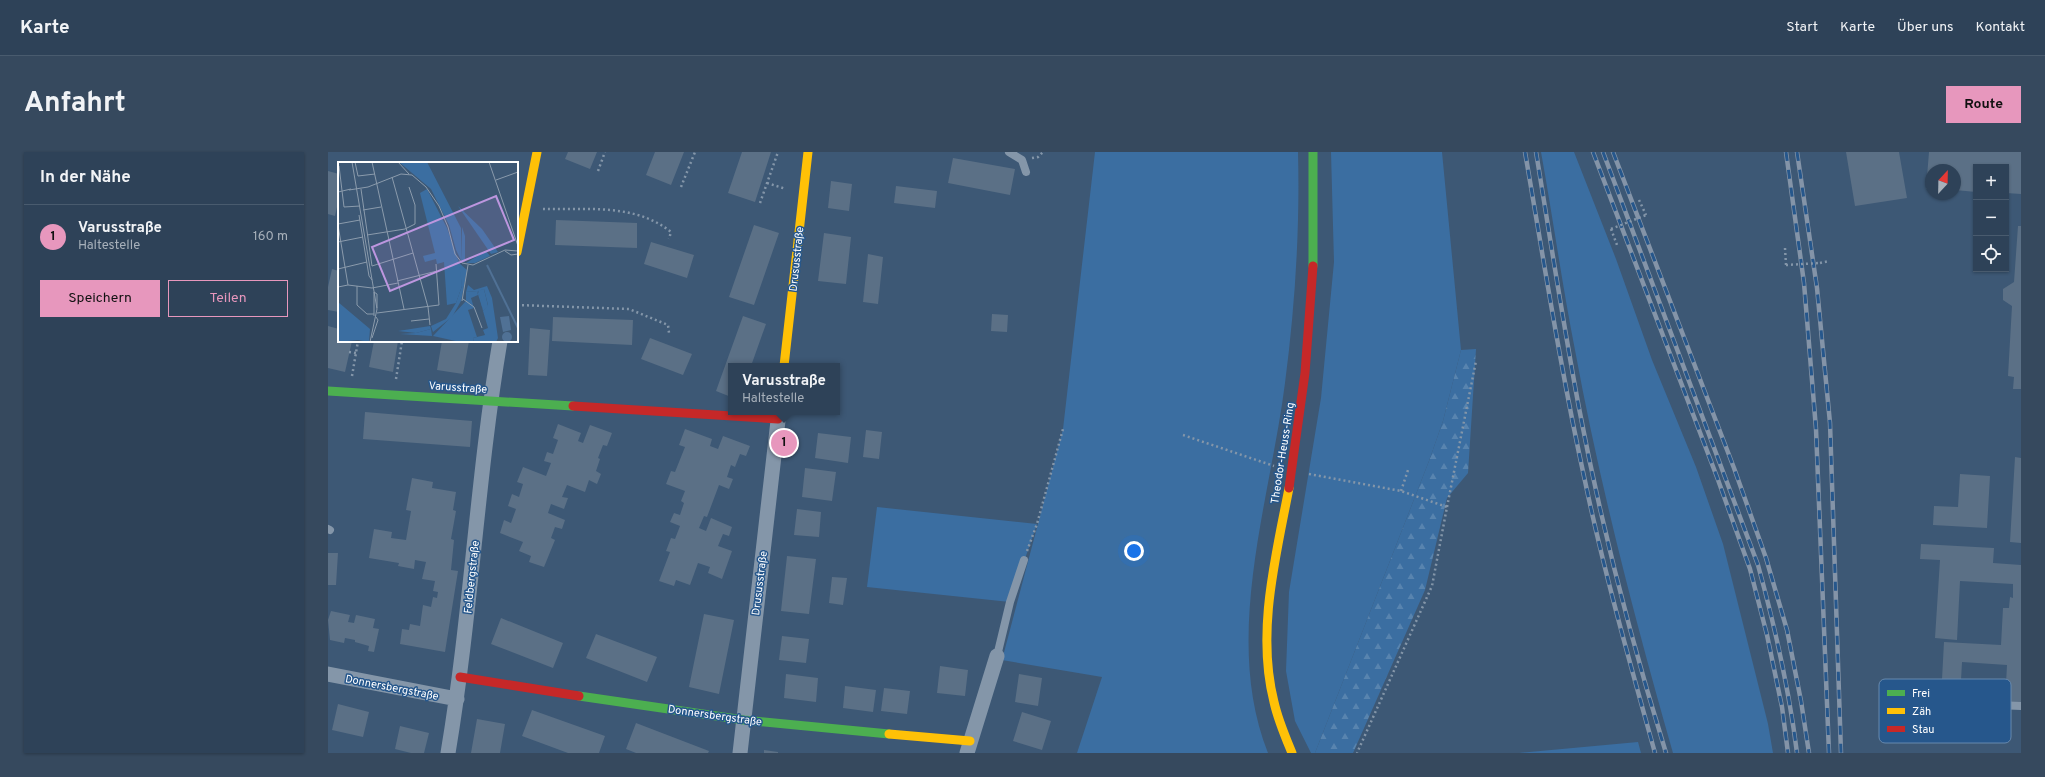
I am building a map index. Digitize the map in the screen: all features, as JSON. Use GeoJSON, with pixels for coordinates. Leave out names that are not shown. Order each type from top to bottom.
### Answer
{"type":"FeatureCollection","features":[{"type":"Feature","properties":{"kind":"street"},"geometry":{"type":"LineString","coordinates":[[518,247],[537,152]]}},
{"type":"Feature","properties":{"kind":"street","name":"Drususstraße"},"geometry":{"type":"LineString","coordinates":[[784,363],[808,152]]}},
{"type":"Feature","properties":{"kind":"street","name":"Theodor-Heuss-Ring"},"geometry":{"type":"LineString","coordinates":[[1292,753],[1282,732],[1272,694],[1266,634],[1271,590],[1295,451],[1309,345],[1314,240],[1313,152]]}},
{"type":"Feature","properties":{"kind":"street","name":"Feldbergstraße"},"geometry":{"type":"LineString","coordinates":[[448,753],[460,677],[490,401],[500,342]]}},
{"type":"Feature","properties":{"kind":"street","name":"Varusstraße"},"geometry":{"type":"LineString","coordinates":[[328,391],[490,401],[728,413]]}},
{"type":"Feature","properties":{"kind":"street","name":"Drususstraße"},"geometry":{"type":"LineString","coordinates":[[740,753],[778,415]]}},
{"type":"Feature","properties":{"kind":"street"},"geometry":{"type":"LineString","coordinates":[[969,747],[997,656]]}},
{"type":"Feature","properties":{"kind":"street","name":"Donnersbergstraße"},"geometry":{"type":"LineString","coordinates":[[328,674],[457,699]]}},
{"type":"Feature","properties":{"kind":"street","name":"Donnersbergstraße"},"geometry":{"type":"LineString","coordinates":[[460,677],[530,689],[744,720],[969,747]]}},
{"type":"Feature","properties":{"kind":"lane"},"geometry":{"type":"LineString","coordinates":[[1009,152],[1022,160],[1026,172]]}},
{"type":"Feature","properties":{"kind":"lane"},"geometry":{"type":"LineString","coordinates":[[997,656],[1010,602],[1024,560]]}},
{"type":"Feature","properties":{"kind":"lane"},"geometry":{"type":"LineString","coordinates":[[2011,706],[2021,706]]}},
{"type":"Feature","properties":{"kind":"path"},"geometry":{"type":"LineString","coordinates":[[598,171],[605,152]]}},
{"type":"Feature","properties":{"kind":"path"},"geometry":{"type":"LineString","coordinates":[[681,187],[695,152]]}},
{"type":"Feature","properties":{"kind":"path"},"geometry":{"type":"LineString","coordinates":[[760,203],[778,152]]}},
{"type":"Feature","properties":{"kind":"path"},"geometry":{"type":"LineString","coordinates":[[1617,245],[1611,229],[1646,216],[1639,200]]}},
{"type":"Feature","properties":{"kind":"path"},"geometry":{"type":"LineString","coordinates":[[526,209],[601,209],[628,211],[660,224],[671,232],[669,239]]}},
{"type":"Feature","properties":{"kind":"path"},"geometry":{"type":"LineString","coordinates":[[1785,248],[1786,265],[1829,261]]}},
{"type":"Feature","properties":{"kind":"path"},"geometry":{"type":"LineString","coordinates":[[518,305],[629,309],[668,325],[670,333]]}},
{"type":"Feature","properties":{"kind":"path"},"geometry":{"type":"LineString","coordinates":[[349,392],[358,342]]}},
{"type":"Feature","properties":{"kind":"path"},"geometry":{"type":"LineString","coordinates":[[393,395],[402,342]]}},
{"type":"Feature","properties":{"kind":"path"},"geometry":{"type":"LineString","coordinates":[[349,352],[356,353]]}},
{"type":"Feature","properties":{"kind":"path"},"geometry":{"type":"LineString","coordinates":[[1357,753],[1432,586],[1476,362]]}},
{"type":"Feature","properties":{"kind":"path"},"geometry":{"type":"LineString","coordinates":[[1024,560],[1037,524],[1063,429]]}},
{"type":"Feature","properties":{"kind":"path"},"geometry":{"type":"LineString","coordinates":[[1183,435],[1274,466]]}},
{"type":"Feature","properties":{"kind":"path"},"geometry":{"type":"LineString","coordinates":[[1400,491],[1408,470]]}},
{"type":"Feature","properties":{"kind":"path"},"geometry":{"type":"LineString","coordinates":[[1308,474],[1400,491],[1447,507]]}},
{"type":"Feature","properties":{"kind":"green space"},"geometry":{"type":"Polygon","coordinates":[[[1095,152],[1298,152],[1297,239],[1289,354],[1278,428],[1261,522],[1249,616],[1249,663],[1255,709],[1268,753],[1077,753],[1102,677],[1002,660],[1063,429],[1095,152]]]}},
{"type":"Feature","properties":{"kind":"green space"},"geometry":{"type":"Polygon","coordinates":[[[1331,152],[1442,152],[1461,350],[1443,421],[1429,461],[1315,753],[1311,753],[1295,721],[1286,671],[1289,592],[1321,398],[1334,262],[1331,152]]]}},
{"type":"Feature","properties":{"kind":"green space"},"geometry":{"type":"Polygon","coordinates":[[[1541,152],[1574,152],[1616,259],[1652,360],[1696,467],[1723,544],[1768,724],[1773,753],[1673,753],[1619,553],[1596,452],[1570,325],[1541,152]]]}},
{"type":"Feature","properties":{"kind":"green space"},"geometry":{"type":"Polygon","coordinates":[[[1476,349],[1468,473],[1447,498],[1425,590],[1353,753],[1315,753],[1429,461],[1443,421],[1461,350],[1476,349]]]}},
{"type":"Feature","properties":{"kind":"green space"},"geometry":{"type":"Polygon","coordinates":[[[877,507],[1037,524],[1010,602],[867,587],[877,507]]]}},
{"type":"Feature","properties":{"kind":"green space"},"geometry":{"type":"Polygon","coordinates":[[[1638,742],[1641,753],[1519,753],[1638,742]]]}},
{"type":"Feature","properties":{"kind":"building"},"geometry":{"type":"Polygon","coordinates":[[[568,152],[597,152],[590,169],[565,159],[568,152]]]}},
{"type":"Feature","properties":{"kind":"building"},"geometry":{"type":"Polygon","coordinates":[[[655,152],[684,152],[671,185],[646,175],[655,152]]]}},
{"type":"Feature","properties":{"kind":"building"},"geometry":{"type":"Polygon","coordinates":[[[742,152],[771,152],[755,202],[728,193],[742,152]]]}},
{"type":"Feature","properties":{"kind":"building"},"geometry":{"type":"Polygon","coordinates":[[[1846,152],[1899,152],[1907,198],[1855,206],[1846,152]]]}},
{"type":"Feature","properties":{"kind":"building"},"geometry":{"type":"Polygon","coordinates":[[[1929,152],[2021,152],[2021,194],[2009,193],[2009,164],[1973,164],[1973,192],[1961,191],[1961,164],[1928,164],[1929,152]]]}},
{"type":"Feature","properties":{"kind":"building"},"geometry":{"type":"Polygon","coordinates":[[[953,158],[1015,169],[1010,195],[948,183],[953,158]]]}},
{"type":"Feature","properties":{"kind":"building"},"geometry":{"type":"Polygon","coordinates":[[[328,171],[338,174],[338,202],[335,216],[328,214],[328,171]]]}},
{"type":"Feature","properties":{"kind":"building"},"geometry":{"type":"Polygon","coordinates":[[[831,181],[852,184],[849,211],[828,208],[831,181]]]}},
{"type":"Feature","properties":{"kind":"building"},"geometry":{"type":"Polygon","coordinates":[[[896,186],[937,191],[935,208],[894,203],[896,186]]]}},
{"type":"Feature","properties":{"kind":"building"},"geometry":{"type":"Polygon","coordinates":[[[556,220],[637,223],[637,248],[555,245],[556,220]]]}},
{"type":"Feature","properties":{"kind":"building"},"geometry":{"type":"Polygon","coordinates":[[[754,225],[779,233],[754,305],[729,297],[754,225]]]}},
{"type":"Feature","properties":{"kind":"building"},"geometry":{"type":"Polygon","coordinates":[[[2018,226],[2021,226],[2021,389],[2013,389],[2014,377],[2008,376],[2012,306],[2003,300],[2003,289],[2014,282],[2018,226]]]}},
{"type":"Feature","properties":{"kind":"building"},"geometry":{"type":"Polygon","coordinates":[[[824,233],[851,237],[846,284],[818,281],[824,233]]]}},
{"type":"Feature","properties":{"kind":"building"},"geometry":{"type":"Polygon","coordinates":[[[651,242],[694,255],[687,278],[644,264],[651,242]]]}},
{"type":"Feature","properties":{"kind":"building"},"geometry":{"type":"Polygon","coordinates":[[[868,254],[883,257],[878,304],[863,302],[868,254]]]}},
{"type":"Feature","properties":{"kind":"building"},"geometry":{"type":"Polygon","coordinates":[[[332,269],[338,271],[338,312],[328,310],[328,287],[332,269]]]}},
{"type":"Feature","properties":{"kind":"building"},"geometry":{"type":"Polygon","coordinates":[[[992,314],[1008,315],[1007,332],[991,331],[992,314]]]}},
{"type":"Feature","properties":{"kind":"building"},"geometry":{"type":"Polygon","coordinates":[[[743,316],[766,324],[752,363],[728,363],[728,396],[716,391],[743,316]]]}},
{"type":"Feature","properties":{"kind":"building"},"geometry":{"type":"Polygon","coordinates":[[[553,317],[633,320],[632,345],[552,341],[553,317]]]}},
{"type":"Feature","properties":{"kind":"building"},"geometry":{"type":"Polygon","coordinates":[[[328,326],[338,329],[338,342],[352,342],[345,372],[328,368],[328,326]]]}},
{"type":"Feature","properties":{"kind":"building"},"geometry":{"type":"Polygon","coordinates":[[[530,328],[550,330],[547,376],[528,375],[530,328]]]}},
{"type":"Feature","properties":{"kind":"building"},"geometry":{"type":"Polygon","coordinates":[[[650,338],[692,354],[683,375],[641,359],[650,338]]]}},
{"type":"Feature","properties":{"kind":"building"},"geometry":{"type":"Polygon","coordinates":[[[374,342],[398,342],[393,372],[369,367],[374,342]]]}},
{"type":"Feature","properties":{"kind":"building"},"geometry":{"type":"Polygon","coordinates":[[[442,342],[469,342],[463,374],[437,370],[442,342]]]}},
{"type":"Feature","properties":{"kind":"building"},"geometry":{"type":"Polygon","coordinates":[[[365,412],[472,421],[470,447],[363,439],[365,412]]]}},
{"type":"Feature","properties":{"kind":"building"},"geometry":{"type":"Polygon","coordinates":[[[558,424],[581,433],[578,441],[583,443],[590,425],[612,433],[607,446],[603,445],[598,458],[600,459],[596,471],[601,474],[597,484],[589,480],[585,492],[567,485],[562,497],[568,498],[564,509],[551,504],[548,513],[565,520],[562,529],[555,527],[551,538],[555,540],[544,567],[529,562],[531,556],[519,551],[523,542],[500,533],[504,520],[511,523],[516,509],[508,506],[512,494],[519,497],[523,484],[517,482],[523,467],[546,476],[551,463],[544,461],[547,452],[553,454],[558,440],[553,438],[558,424]]]}},
{"type":"Feature","properties":{"kind":"building"},"geometry":{"type":"Polygon","coordinates":[[[685,429],[712,439],[710,446],[718,449],[723,436],[750,446],[746,456],[740,454],[735,467],[731,465],[727,477],[733,479],[729,489],[719,485],[707,517],[704,516],[699,528],[706,531],[711,518],[732,527],[729,536],[723,534],[718,546],[732,551],[722,579],[708,573],[710,567],[698,563],[690,585],[676,580],[674,586],[659,581],[670,552],[666,551],[671,538],[675,539],[680,526],[670,522],[674,513],[680,515],[684,503],[681,501],[685,491],[666,484],[671,471],[675,472],[685,447],[679,445],[685,429]]]}},
{"type":"Feature","properties":{"kind":"building"},"geometry":{"type":"Polygon","coordinates":[[[866,430],[882,432],[879,459],[863,457],[866,430]]]}},
{"type":"Feature","properties":{"kind":"building"},"geometry":{"type":"Polygon","coordinates":[[[818,433],[851,437],[848,463],[815,458],[818,433]]]}},
{"type":"Feature","properties":{"kind":"building"},"geometry":{"type":"Polygon","coordinates":[[[2015,457],[2021,458],[2021,543],[2010,542],[2015,457]]]}},
{"type":"Feature","properties":{"kind":"building"},"geometry":{"type":"Polygon","coordinates":[[[805,468],[836,472],[832,501],[802,497],[805,468]]]}},
{"type":"Feature","properties":{"kind":"building"},"geometry":{"type":"Polygon","coordinates":[[[1960,474],[1990,476],[1987,528],[1933,525],[1934,506],[1958,507],[1960,474]]]}},
{"type":"Feature","properties":{"kind":"building"},"geometry":{"type":"Polygon","coordinates":[[[412,478],[433,482],[432,488],[456,492],[453,510],[456,511],[451,539],[454,540],[451,570],[458,571],[445,652],[400,644],[402,629],[409,630],[410,624],[420,626],[423,605],[431,607],[433,597],[437,598],[438,592],[433,591],[435,581],[422,579],[426,562],[415,560],[414,569],[398,566],[399,563],[369,558],[374,529],[392,532],[391,538],[406,540],[411,511],[406,510],[412,478]]]}},
{"type":"Feature","properties":{"kind":"building"},"geometry":{"type":"Polygon","coordinates":[[[797,509],[821,512],[819,537],[794,535],[797,509]]]}},
{"type":"Feature","properties":{"kind":"building"},"geometry":{"type":"Polygon","coordinates":[[[1921,544],[1994,548],[1993,563],[2021,565],[2021,703],[2011,702],[2011,679],[2006,679],[2007,665],[1962,662],[1961,679],[1942,679],[1944,642],[2001,645],[2003,608],[2009,608],[2010,597],[2013,598],[2013,584],[1960,581],[1957,640],[1935,638],[1940,560],[1920,559],[1921,544]]]}},
{"type":"Feature","properties":{"kind":"building"},"geometry":{"type":"Polygon","coordinates":[[[328,553],[338,553],[336,585],[328,585],[328,553]]]}},
{"type":"Feature","properties":{"kind":"building"},"geometry":{"type":"Polygon","coordinates":[[[787,556],[816,559],[809,614],[781,611],[787,556]]]}},
{"type":"Feature","properties":{"kind":"building"},"geometry":{"type":"Polygon","coordinates":[[[832,577],[847,578],[843,605],[829,603],[832,577]]]}},
{"type":"Feature","properties":{"kind":"building"},"geometry":{"type":"Polygon","coordinates":[[[331,611],[350,615],[348,622],[354,623],[356,615],[375,619],[373,628],[379,629],[374,652],[368,651],[369,646],[355,642],[355,640],[345,638],[344,643],[330,640],[328,620],[331,611]]]}},
{"type":"Feature","properties":{"kind":"building"},"geometry":{"type":"Polygon","coordinates":[[[704,614],[734,620],[719,694],[689,687],[704,614]]]}},
{"type":"Feature","properties":{"kind":"building"},"geometry":{"type":"Polygon","coordinates":[[[501,618],[563,643],[553,668],[491,644],[501,618]]]}},
{"type":"Feature","properties":{"kind":"building"},"geometry":{"type":"Polygon","coordinates":[[[596,634],[657,657],[647,682],[586,658],[596,634]]]}},
{"type":"Feature","properties":{"kind":"building"},"geometry":{"type":"Polygon","coordinates":[[[782,636],[809,639],[806,663],[779,660],[782,636]]]}},
{"type":"Feature","properties":{"kind":"building"},"geometry":{"type":"Polygon","coordinates":[[[940,666],[968,670],[965,696],[937,693],[940,666]]]}},
{"type":"Feature","properties":{"kind":"building"},"geometry":{"type":"Polygon","coordinates":[[[786,674],[818,678],[816,702],[784,698],[786,674]]]}},
{"type":"Feature","properties":{"kind":"building"},"geometry":{"type":"Polygon","coordinates":[[[1019,674],[1042,678],[1038,706],[1015,702],[1019,674]]]}},
{"type":"Feature","properties":{"kind":"building"},"geometry":{"type":"Polygon","coordinates":[[[845,686],[876,690],[873,712],[843,708],[845,686]]]}},
{"type":"Feature","properties":{"kind":"building"},"geometry":{"type":"Polygon","coordinates":[[[884,688],[910,691],[907,714],[881,711],[884,688]]]}},
{"type":"Feature","properties":{"kind":"building"},"geometry":{"type":"Polygon","coordinates":[[[338,704],[369,712],[363,737],[332,730],[338,704]]]}},
{"type":"Feature","properties":{"kind":"building"},"geometry":{"type":"Polygon","coordinates":[[[532,710],[605,736],[599,753],[568,753],[522,736],[532,710]]]}},
{"type":"Feature","properties":{"kind":"building"},"geometry":{"type":"Polygon","coordinates":[[[1022,712],[1051,721],[1042,750],[1013,741],[1022,712]]]}},
{"type":"Feature","properties":{"kind":"building"},"geometry":{"type":"Polygon","coordinates":[[[477,719],[505,724],[500,753],[471,753],[477,719]]]}},
{"type":"Feature","properties":{"kind":"building"},"geometry":{"type":"Polygon","coordinates":[[[636,723],[709,751],[708,753],[636,753],[626,749],[636,723]]]}},
{"type":"Feature","properties":{"kind":"building"},"geometry":{"type":"Polygon","coordinates":[[[400,726],[429,733],[424,753],[411,753],[395,749],[400,726]]]}},
{"type":"Feature","properties":{"kind":"building"},"geometry":{"type":"Polygon","coordinates":[[[764,750],[778,752],[778,753],[764,753],[764,750]]]}},
{"type":"Feature","properties":{"kind":"railway"},"geometry":{"type":"LineString","coordinates":[[1525,152],[1560,358],[1592,515],[1655,753]]}},
{"type":"Feature","properties":{"kind":"railway"},"geometry":{"type":"LineString","coordinates":[[1536,152],[1573,376],[1597,495],[1629,625],[1666,753]]}},
{"type":"Feature","properties":{"kind":"railway"},"geometry":{"type":"LineString","coordinates":[[1593,152],[1717,477],[1750,569],[1767,635],[1782,707],[1788,753]]}},
{"type":"Feature","properties":{"kind":"railway"},"geometry":{"type":"LineString","coordinates":[[1603,152],[1758,565],[1781,658],[1797,753]]}},
{"type":"Feature","properties":{"kind":"railway"},"geometry":{"type":"LineString","coordinates":[[1613,152],[1734,468],[1766,558],[1787,630],[1801,701],[1809,753]]}},
{"type":"Feature","properties":{"kind":"railway"},"geometry":{"type":"LineString","coordinates":[[1786,152],[1804,283],[1816,429],[1829,753]]}},
{"type":"Feature","properties":{"kind":"railway"},"geometry":{"type":"LineString","coordinates":[[1797,152],[1817,288],[1830,423],[1841,753]]}},
{"type":"Feature","properties":{"kind":"traffic: fast"},"geometry":{"type":"LineString","coordinates":[[1313,152],[1313,266]]}},
{"type":"Feature","properties":{"kind":"traffic: fast"},"geometry":{"type":"LineString","coordinates":[[328,391],[573,406]]}},
{"type":"Feature","properties":{"kind":"traffic: fast"},"geometry":{"type":"LineString","coordinates":[[579,696],[744,720],[889,734]]}},
{"type":"Feature","properties":{"kind":"traffic: slow"},"geometry":{"type":"LineString","coordinates":[[518,247],[537,152]]}},
{"type":"Feature","properties":{"kind":"traffic: slow"},"geometry":{"type":"LineString","coordinates":[[784,363],[808,152]]}},
{"type":"Feature","properties":{"kind":"traffic: slow"},"geometry":{"type":"LineString","coordinates":[[1289,488],[1270,594],[1267,621],[1267,649],[1269,675],[1274,702],[1292,753]]}},
{"type":"Feature","properties":{"kind":"traffic: slow"},"geometry":{"type":"LineString","coordinates":[[889,734],[970,741]]}},
{"type":"Feature","properties":{"kind":"traffic: jam"},"geometry":{"type":"LineString","coordinates":[[1289,488],[1305,373],[1313,266]]}},
{"type":"Feature","properties":{"kind":"traffic: jam"},"geometry":{"type":"LineString","coordinates":[[573,406],[778,419]]}},
{"type":"Feature","properties":{"kind":"traffic: jam"},"geometry":{"type":"LineString","coordinates":[[460,677],[579,696]]}},
{"type":"Feature","properties":{"kind":"place","name":"Varusstraße"},"geometry":{"type":"Point","coordinates":[784,443]}}]}
